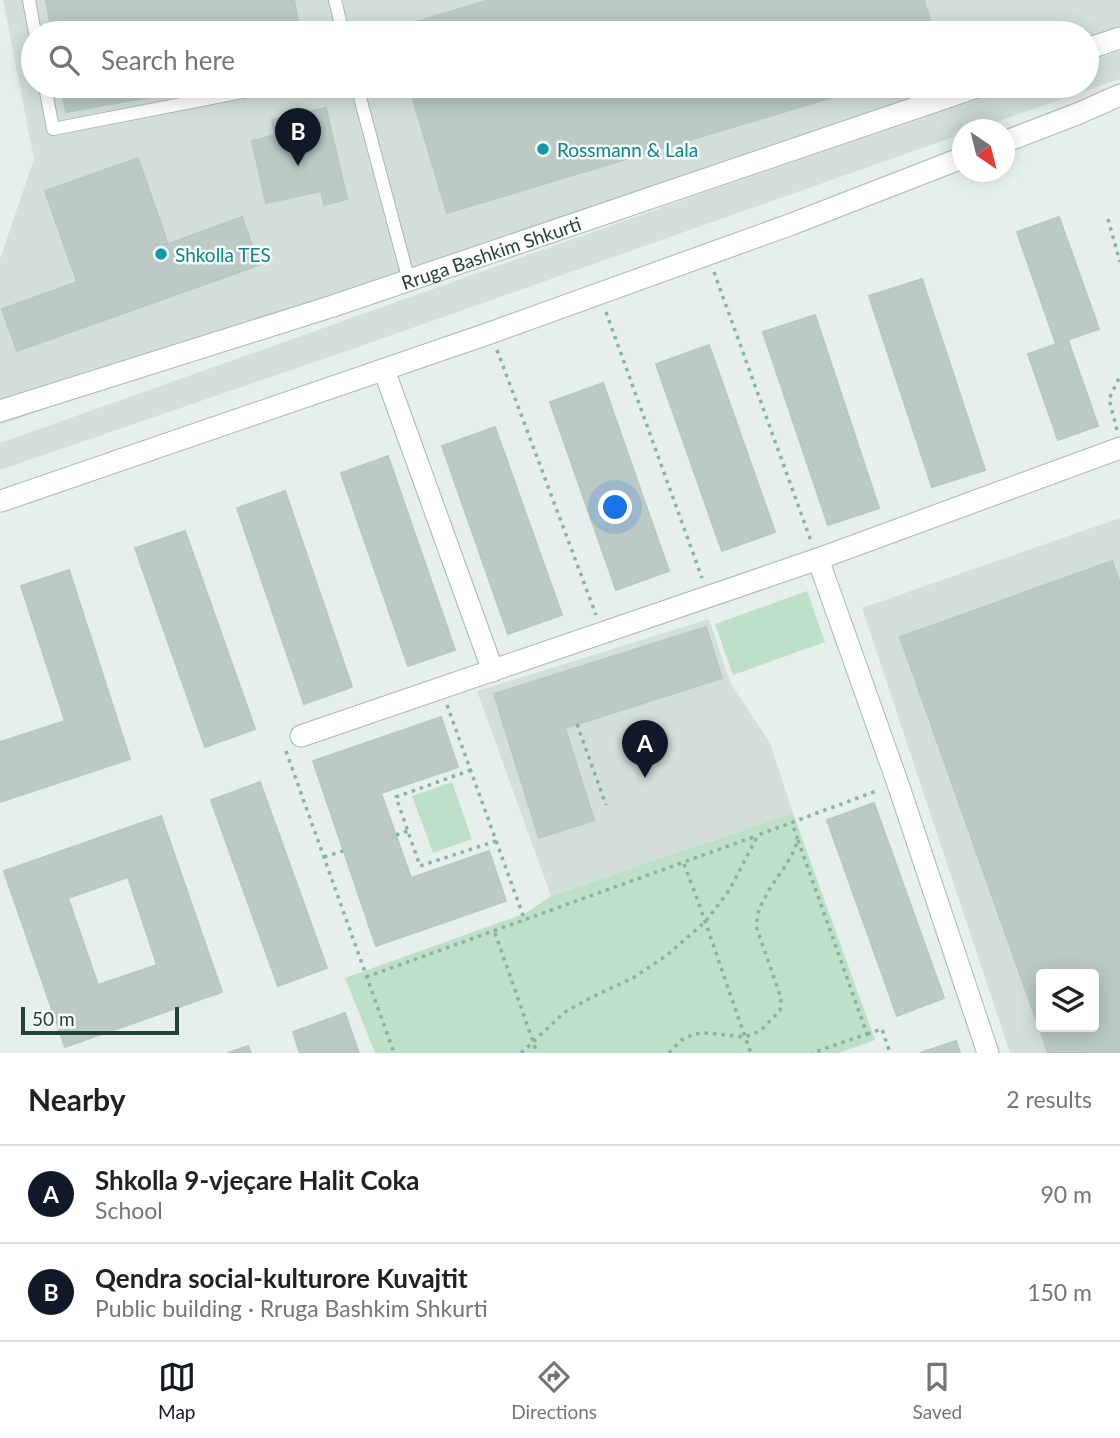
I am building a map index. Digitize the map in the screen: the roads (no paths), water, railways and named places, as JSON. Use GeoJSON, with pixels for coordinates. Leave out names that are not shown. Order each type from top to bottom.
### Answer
{"type":"FeatureCollection","features":[{"type":"Feature","properties":{"kind":"street"},"geometry":{"type":"LineString","coordinates":[[1099,45],[1120,38]]}},
{"type":"Feature","properties":{"kind":"street"},"geometry":{"type":"LineString","coordinates":[[1015,138],[1120,96]]}},
{"type":"Feature","properties":{"kind":"street","name":"Rruga Bashkim Shkurti"},"geometry":{"type":"LineString","coordinates":[[0,411],[409,281],[946,98]]}},
{"type":"Feature","properties":{"kind":"street"},"geometry":{"type":"LineString","coordinates":[[1,501],[490,333],[792,224],[952,162]]}},
{"type":"Feature","properties":{"kind":"street"},"geometry":{"type":"LineString","coordinates":[[384,370],[493,671]]}},
{"type":"Feature","properties":{"kind":"street"},"geometry":{"type":"LineString","coordinates":[[292,739],[818,559],[1119,440]]}},
{"type":"Feature","properties":{"kind":"street"},"geometry":{"type":"LineString","coordinates":[[818,559],[898,784],[988,1053]]}},
{"type":"Feature","properties":{"kind":"lane"},"geometry":{"type":"LineString","coordinates":[[29,0],[33,21]]}},
{"type":"Feature","properties":{"kind":"lane"},"geometry":{"type":"LineString","coordinates":[[335,0],[340,21]]}},
{"type":"Feature","properties":{"kind":"lane"},"geometry":{"type":"LineString","coordinates":[[47,98],[53,130],[213,98]]}},
{"type":"Feature","properties":{"kind":"lane"},"geometry":{"type":"LineString","coordinates":[[360,98],[409,281]]}},
{"type":"Feature","properties":{"kind":"place","name":"Rossmann & Lala"},"geometry":{"type":"Point","coordinates":[543,149]}},
{"type":"Feature","properties":{"kind":"place","name":"Qendra social-kulturore Kuvajtit"},"geometry":{"type":"Point","coordinates":[298,166]}},
{"type":"Feature","properties":{"kind":"place","name":"Shkolla TES"},"geometry":{"type":"Point","coordinates":[161,254]}},
{"type":"Feature","properties":{"kind":"place","name":"Shkolla 9-vjeçare Halit Coka"},"geometry":{"type":"Point","coordinates":[645,778]}}]}
